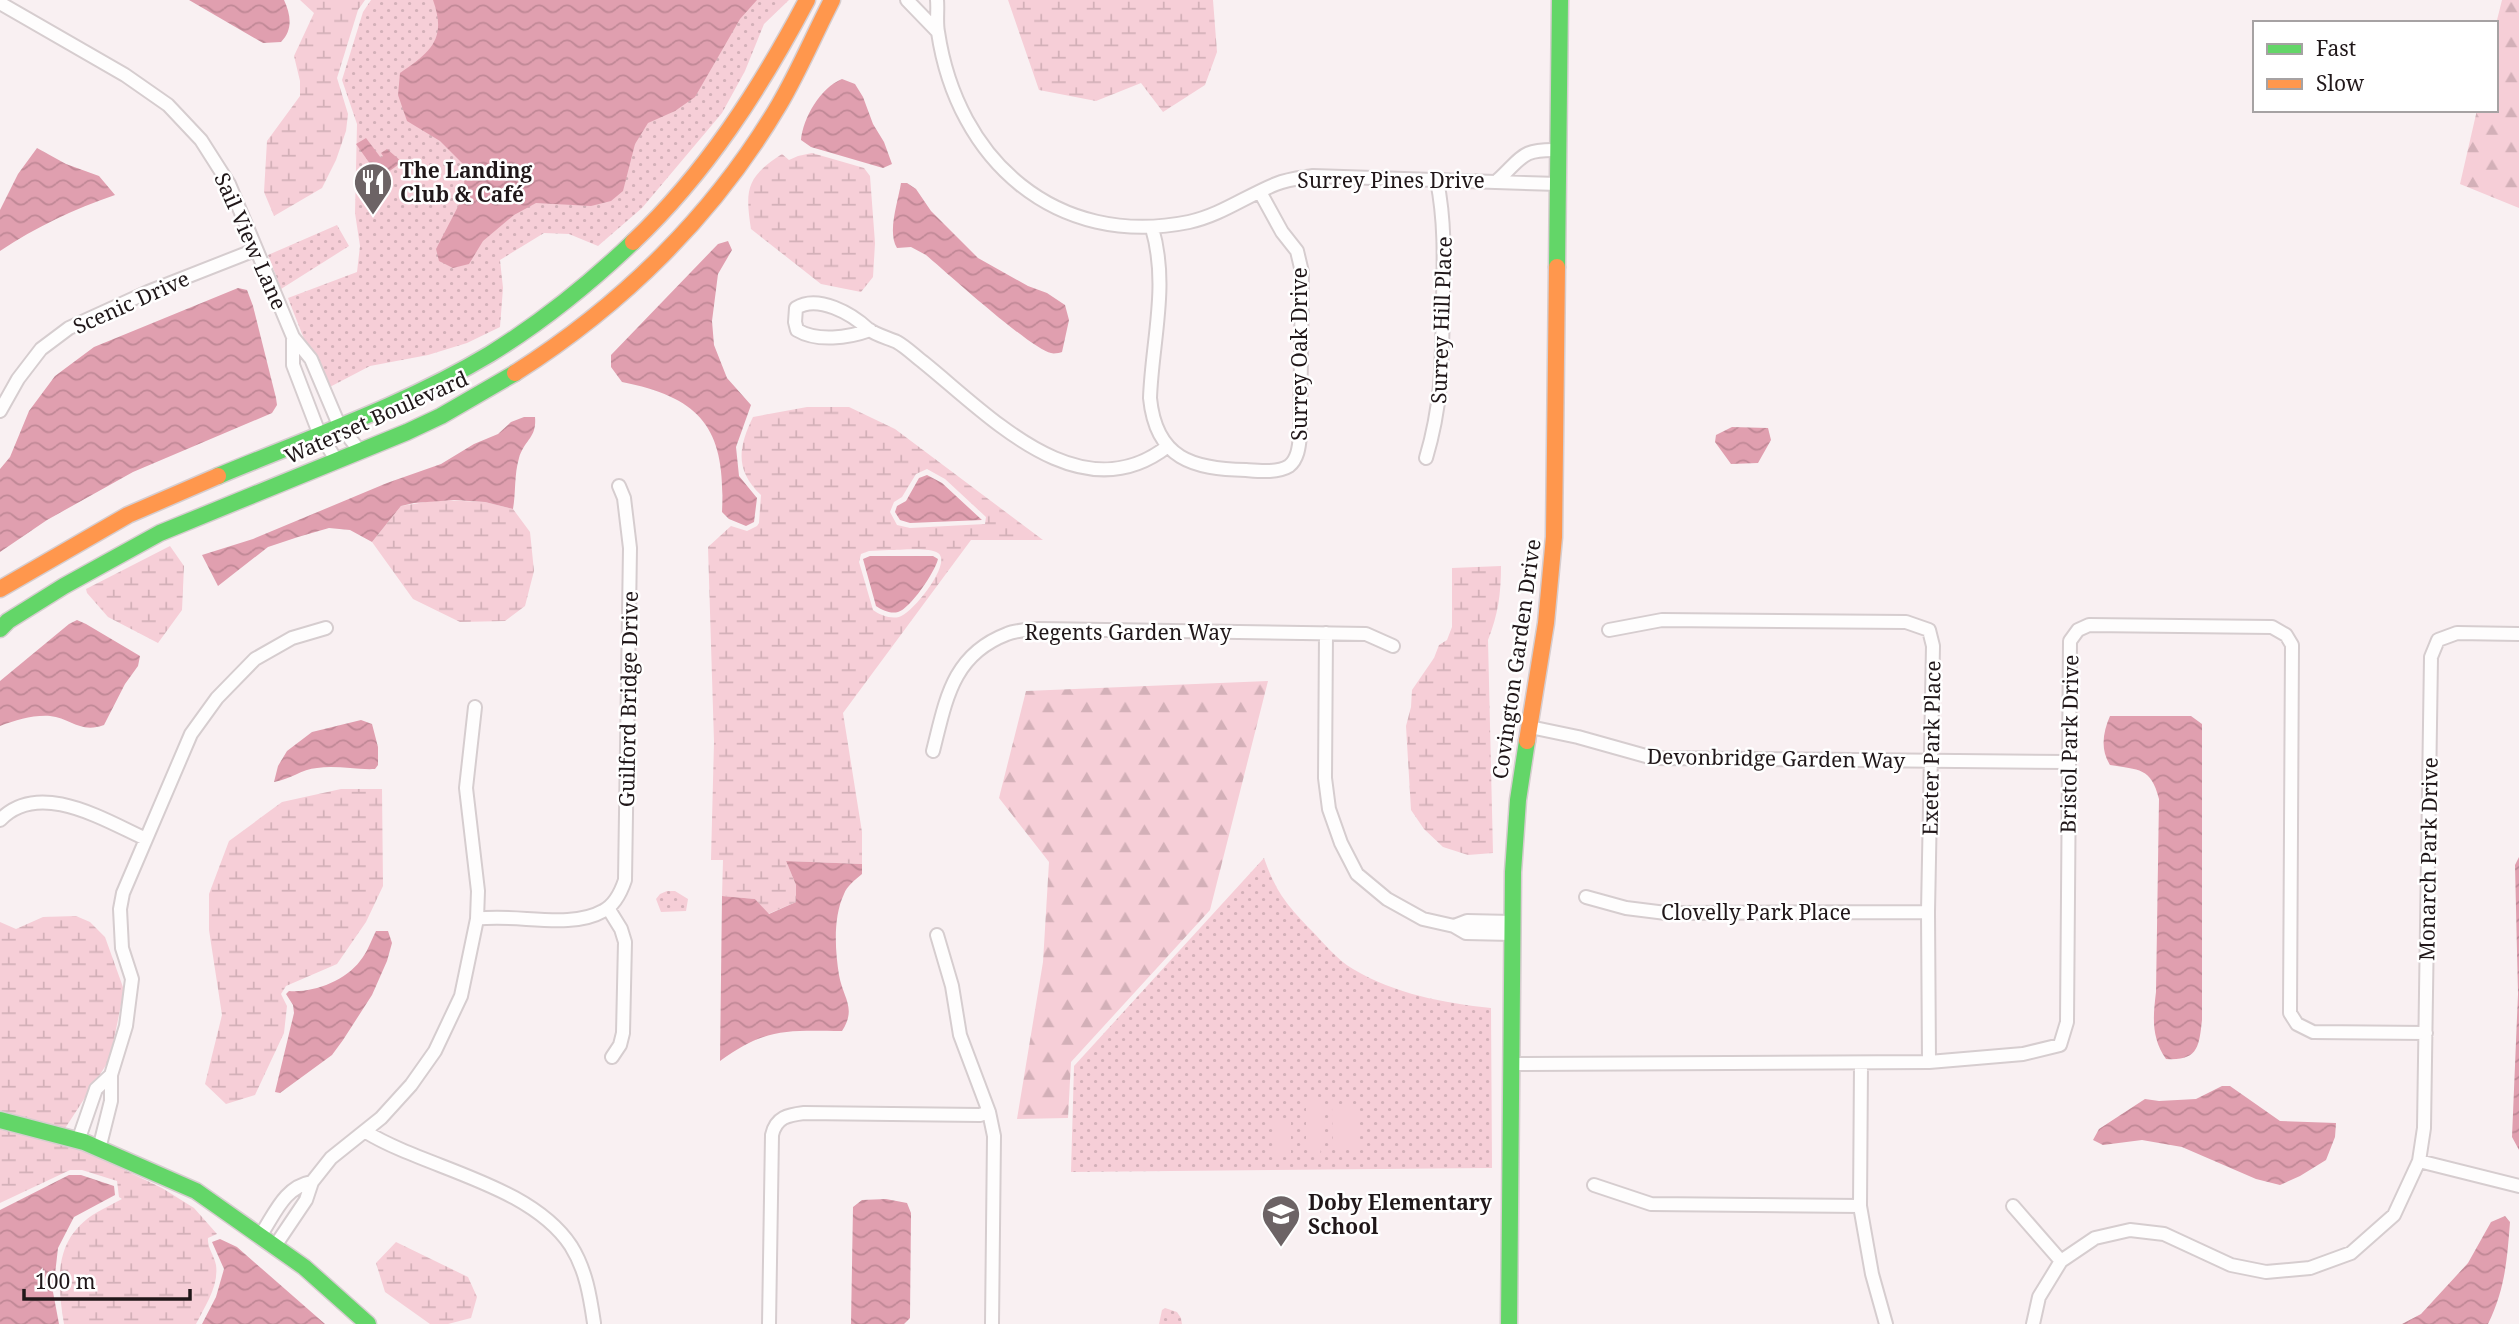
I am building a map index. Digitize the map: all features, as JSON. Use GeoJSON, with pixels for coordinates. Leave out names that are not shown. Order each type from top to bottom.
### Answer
{"type":"FeatureCollection","features":[{"type":"Feature","properties":{"kind":"street","name":"Waterset Boulevard"},"geometry":{"type":"LineString","coordinates":[[0,589],[73,543],[149,504],[430,386],[477,361],[531,327],[591,280],[648,229],[713,156],[764,82],[807,0]]}},
{"type":"Feature","properties":{"kind":"street","name":"Waterset Boulevard"},"geometry":{"type":"LineString","coordinates":[[0,629],[8,621],[89,570],[162,532],[360,452],[440,416],[520,371],[596,316],[670,248],[727,182],[778,106],[832,0]]}},
{"type":"Feature","properties":{"kind":"street","name":"Surrey Pines Drive"},"geometry":{"type":"LineString","coordinates":[[907,0],[937,31]]}},
{"type":"Feature","properties":{"kind":"street","name":"Surrey Pines Drive"},"geometry":{"type":"LineString","coordinates":[[937,0],[937,31],[952,90],[962,114],[989,156],[1004,172],[1058,209],[1102,222],[1152,228],[1207,218],[1284,181],[1313,176],[1558,184]]}},
{"type":"Feature","properties":{"kind":"street","name":"Covington Garden Drive"},"geometry":{"type":"LineString","coordinates":[[1508,1324],[1513,928],[1518,800],[1546,623],[1554,537],[1560,0]]}},
{"type":"Feature","properties":{"kind":"street","name":"Sail View Lane"},"geometry":{"type":"LineString","coordinates":[[1,2],[125,75],[168,105],[201,141],[229,184],[293,337],[311,359],[339,425],[360,452]]}},
{"type":"Feature","properties":{"kind":"street","name":"Surrey Pines Drive"},"geometry":{"type":"LineString","coordinates":[[1498,180],[1526,153],[1558,150]]}},
{"type":"Feature","properties":{"kind":"street","name":"Surrey Hill Place"},"geometry":{"type":"LineString","coordinates":[[1426,458],[1436,426],[1442,384],[1444,232],[1437,181]]}},
{"type":"Feature","properties":{"kind":"street","name":"Surrey Oak Drive"},"geometry":{"type":"LineString","coordinates":[[1168,446],[1172,452],[1191,463],[1220,470],[1278,470],[1288,467],[1298,449],[1301,261],[1260,192]]}},
{"type":"Feature","properties":{"kind":"street"},"geometry":{"type":"LineString","coordinates":[[870,330],[855,336],[808,336],[797,330],[796,308],[802,304],[819,303],[861,320],[870,330],[900,344],[1026,444],[1057,460],[1088,468],[1124,467],[1153,458],[1168,446],[1156,425],[1150,398],[1160,297],[1158,247],[1152,228]]}},
{"type":"Feature","properties":{"kind":"street","name":"Scenic Drive"},"geometry":{"type":"LineString","coordinates":[[0,411],[18,379],[41,349],[68,328],[148,292],[255,250]]}},
{"type":"Feature","properties":{"kind":"street","name":"Sail View Lane"},"geometry":{"type":"LineString","coordinates":[[293,337],[293,365],[319,433],[337,461]]}},
{"type":"Feature","properties":{"kind":"street","name":"Guilford Bridge Drive"},"geometry":{"type":"LineString","coordinates":[[608,908],[623,886],[626,855],[630,548],[624,498],[619,486]]}},
{"type":"Feature","properties":{"kind":"street","name":"Exeter Park Place"},"geometry":{"type":"LineString","coordinates":[[1609,630],[1675,620],[1906,622],[1929,631],[1933,646],[1928,912],[1929,1062]]}},
{"type":"Feature","properties":{"kind":"street","name":"Bristol Park Drive"},"geometry":{"type":"LineString","coordinates":[[1512,1064],[1929,1062],[2023,1054],[2060,1045],[2067,1022],[2070,641],[2078,630],[2089,625],[2272,627],[2286,635],[2292,645],[2290,1013],[2297,1024],[2313,1032],[2426,1033]]}},
{"type":"Feature","properties":{"kind":"street"},"geometry":{"type":"LineString","coordinates":[[99,1149],[111,1101],[111,1075],[126,1026],[132,979],[122,948],[120,909],[123,893],[191,734],[216,698],[255,659],[292,638],[326,628]]}},
{"type":"Feature","properties":{"kind":"street","name":"Regents Garden Way"},"geometry":{"type":"LineString","coordinates":[[933,751],[948,691],[970,655],[1007,633],[1039,629],[1366,634],[1393,646]]}},
{"type":"Feature","properties":{"kind":"street"},"geometry":{"type":"LineString","coordinates":[[1326,633],[1325,778],[1329,809],[1341,843],[1357,874],[1387,899],[1423,919],[1454,926],[1467,921],[1513,928]]}},
{"type":"Feature","properties":{"kind":"street","name":"Monarch Park Drive"},"geometry":{"type":"LineString","coordinates":[[2033,1324],[2039,1297],[2062,1261],[2095,1238],[2130,1230],[2164,1234],[2231,1265],[2266,1272],[2310,1268],[2351,1253],[2394,1215],[2419,1161],[2424,1128],[2431,657],[2438,640],[2457,633],[2519,634]]}},
{"type":"Feature","properties":{"kind":"street"},"geometry":{"type":"LineString","coordinates":[[275,1246],[306,1200],[312,1182],[331,1158],[381,1118],[425,1068],[453,1015],[466,980],[477,919],[478,891],[466,788],[475,707]]}},
{"type":"Feature","properties":{"kind":"street","name":"Devonbridge Garden Way"},"geometry":{"type":"LineString","coordinates":[[1530,727],[1653,758],[2068,762]]}},
{"type":"Feature","properties":{"kind":"street"},"geometry":{"type":"LineString","coordinates":[[0,820],[13,808],[46,801],[61,803],[146,839]]}},
{"type":"Feature","properties":{"kind":"street","name":"Clovelly Park Place"},"geometry":{"type":"LineString","coordinates":[[1586,897],[1626,908],[1666,913],[1928,912]]}},
{"type":"Feature","properties":{"kind":"street"},"geometry":{"type":"LineString","coordinates":[[477,919],[493,916],[579,919],[608,908],[621,929],[625,942],[623,1033],[620,1045],[612,1057]]}},
{"type":"Feature","properties":{"kind":"street"},"geometry":{"type":"LineString","coordinates":[[937,935],[952,986],[960,1035],[989,1112],[994,1136],[992,1324]]}},
{"type":"Feature","properties":{"kind":"street"},"geometry":{"type":"LineString","coordinates":[[1861,1064],[1860,1206],[1872,1274],[1886,1324]]}},
{"type":"Feature","properties":{"kind":"street"},"geometry":{"type":"LineString","coordinates":[[78,1141],[96,1089],[111,1075]]}},
{"type":"Feature","properties":{"kind":"street"},"geometry":{"type":"LineString","coordinates":[[769,1324],[772,1135],[779,1119],[804,1114],[979,1115],[989,1112]]}},
{"type":"Feature","properties":{"kind":"street"},"geometry":{"type":"LineString","coordinates":[[0,1120],[78,1141],[197,1191],[304,1267],[368,1324]]}},
{"type":"Feature","properties":{"kind":"street"},"geometry":{"type":"LineString","coordinates":[[366,1132],[391,1147],[514,1196],[555,1228],[570,1245],[580,1263],[589,1288],[594,1323]]}},
{"type":"Feature","properties":{"kind":"street"},"geometry":{"type":"LineString","coordinates":[[2419,1161],[2519,1186]]}},
{"type":"Feature","properties":{"kind":"street"},"geometry":{"type":"LineString","coordinates":[[260,1236],[289,1191],[312,1182]]}},
{"type":"Feature","properties":{"kind":"street"},"geometry":{"type":"LineString","coordinates":[[1594,1185],[1651,1204],[1860,1206]]}},
{"type":"Feature","properties":{"kind":"street"},"geometry":{"type":"LineString","coordinates":[[2013,1206],[2062,1261]]}},
{"type":"Feature","properties":{"kind":"green space"},"geometry":{"type":"Polygon","coordinates":[[[300,0],[365,0],[358,10],[337,78],[348,114],[346,131],[336,160],[322,188],[274,216],[264,192],[267,141],[300,96],[300,81],[294,56],[314,13],[300,0]]]}},
{"type":"Feature","properties":{"kind":"green space"},"geometry":{"type":"Polygon","coordinates":[[[371,0],[789,0],[764,24],[745,71],[722,113],[642,208],[598,246],[569,234],[544,233],[500,260],[503,288],[500,327],[467,343],[428,355],[370,366],[324,390],[288,298],[357,272],[360,246],[355,213],[357,124],[342,80],[363,12],[371,0]]]}},
{"type":"Feature","properties":{"kind":"green space"},"geometry":{"type":"Polygon","coordinates":[[[1008,0],[1213,0],[1217,52],[1205,85],[1163,112],[1141,83],[1096,101],[1039,90],[1008,0]]]}},
{"type":"Feature","properties":{"kind":"green space"},"geometry":{"type":"Polygon","coordinates":[[[2502,0],[2519,0],[2519,208],[2460,184],[2477,112],[2498,112],[2497,21],[2502,0]]]}},
{"type":"Feature","properties":{"kind":"green space"},"geometry":{"type":"Polygon","coordinates":[[[812,153],[864,168],[870,176],[875,243],[873,277],[861,292],[821,284],[751,229],[749,194],[761,170],[782,154],[789,160],[812,153]]]}},
{"type":"Feature","properties":{"kind":"green space"},"geometry":{"type":"Polygon","coordinates":[[[337,225],[349,246],[281,289],[268,255],[337,225]]]}},
{"type":"Feature","properties":{"kind":"green space"},"geometry":{"type":"Polygon","coordinates":[[[807,407],[849,407],[895,429],[1043,540],[971,540],[843,713],[862,832],[862,864],[786,861],[796,885],[796,902],[768,914],[755,899],[722,896],[723,860],[711,860],[714,742],[708,547],[731,526],[747,531],[759,523],[761,495],[747,477],[742,458],[744,439],[753,417],[807,407]],[[927,469],[916,474],[902,497],[894,502],[890,512],[897,525],[910,528],[985,524],[986,517],[945,479],[927,469]],[[869,551],[861,554],[859,562],[873,610],[885,616],[899,617],[913,607],[929,588],[940,567],[941,558],[934,551],[869,551]]]}},
{"type":"Feature","properties":{"kind":"green space"},"geometry":{"type":"Polygon","coordinates":[[[438,500],[485,502],[513,509],[530,532],[534,571],[525,606],[505,621],[460,622],[413,599],[372,542],[401,506],[438,500]]]}},
{"type":"Feature","properties":{"kind":"green space"},"geometry":{"type":"Polygon","coordinates":[[[170,546],[184,566],[182,610],[158,643],[108,617],[86,589],[170,546]]]}},
{"type":"Feature","properties":{"kind":"green space"},"geometry":{"type":"Polygon","coordinates":[[[1501,566],[1498,604],[1488,640],[1493,853],[1468,855],[1443,847],[1424,829],[1411,810],[1406,726],[1412,690],[1434,658],[1439,645],[1447,640],[1452,627],[1452,568],[1501,566]]]}},
{"type":"Feature","properties":{"kind":"green space"},"geometry":{"type":"Polygon","coordinates":[[[1268,681],[1210,910],[1071,1062],[1068,1118],[1017,1119],[1043,962],[1049,862],[999,798],[1026,691],[1268,681]]]}},
{"type":"Feature","properties":{"kind":"green space"},"geometry":{"type":"Polygon","coordinates":[[[341,789],[382,789],[383,886],[366,922],[337,964],[286,986],[281,994],[287,1006],[284,1033],[255,1095],[226,1104],[205,1084],[222,1015],[209,930],[209,894],[229,841],[282,802],[341,789]]]}},
{"type":"Feature","properties":{"kind":"green space"},"geometry":{"type":"Polygon","coordinates":[[[1264,858],[1288,905],[1330,951],[1347,965],[1369,978],[1403,991],[1438,1000],[1491,1008],[1492,1168],[1071,1172],[1074,1066],[1264,858]]]}},
{"type":"Feature","properties":{"kind":"green space"},"geometry":{"type":"Polygon","coordinates":[[[667,891],[675,891],[688,899],[686,911],[661,912],[656,899],[667,891]]]}},
{"type":"Feature","properties":{"kind":"green space"},"geometry":{"type":"Polygon","coordinates":[[[76,916],[90,922],[105,937],[124,990],[110,1059],[64,1130],[0,1114],[0,922],[16,929],[43,917],[76,916]]]}},
{"type":"Feature","properties":{"kind":"green space"},"geometry":{"type":"Polygon","coordinates":[[[1310,1101],[1320,1101],[1320,1108],[1324,1108],[1325,1148],[1321,1148],[1320,1155],[1311,1155],[1311,1148],[1306,1148],[1306,1108],[1310,1108],[1310,1101]]]}},
{"type":"Feature","properties":{"kind":"green space"},"geometry":{"type":"Polygon","coordinates":[[[1332,1106],[1358,1106],[1358,1149],[1333,1149],[1332,1106]]]}},
{"type":"Feature","properties":{"kind":"green space"},"geometry":{"type":"Polygon","coordinates":[[[1275,1121],[1291,1121],[1291,1154],[1275,1154],[1275,1121]]]}},
{"type":"Feature","properties":{"kind":"green space"},"geometry":{"type":"Polygon","coordinates":[[[0,1127],[81,1149],[162,1188],[194,1208],[217,1234],[208,1238],[216,1265],[215,1281],[196,1324],[64,1324],[60,1273],[67,1244],[87,1219],[122,1199],[119,1197],[117,1181],[82,1170],[70,1170],[0,1203],[0,1127]]]}},
{"type":"Feature","properties":{"kind":"green space"},"geometry":{"type":"Polygon","coordinates":[[[396,1242],[468,1277],[477,1297],[471,1318],[448,1324],[430,1324],[385,1292],[376,1263],[396,1242]]]}},
{"type":"Feature","properties":{"kind":"green space"},"geometry":{"type":"Polygon","coordinates":[[[1165,1308],[1177,1312],[1182,1324],[1159,1324],[1162,1310],[1165,1308]]]}},
{"type":"Feature","properties":{"kind":"water"},"geometry":{"type":"Polygon","coordinates":[[[189,0],[284,0],[289,17],[288,32],[281,42],[263,43],[189,0]]]}},
{"type":"Feature","properties":{"kind":"water"},"geometry":{"type":"Polygon","coordinates":[[[433,0],[757,0],[740,19],[695,97],[675,111],[648,123],[635,144],[623,191],[611,201],[591,206],[536,203],[514,215],[483,241],[469,264],[453,268],[439,261],[436,249],[465,193],[463,164],[440,141],[407,121],[398,95],[400,73],[428,51],[437,35],[437,13],[433,0]]]}},
{"type":"Feature","properties":{"kind":"water"},"geometry":{"type":"Polygon","coordinates":[[[842,79],[855,84],[863,97],[892,164],[883,168],[811,147],[801,140],[805,122],[820,96],[842,79]]]}},
{"type":"Feature","properties":{"kind":"water"},"geometry":{"type":"Polygon","coordinates":[[[366,138],[381,158],[381,153],[387,149],[402,162],[380,178],[356,144],[366,138]]]}},
{"type":"Feature","properties":{"kind":"water"},"geometry":{"type":"Polygon","coordinates":[[[37,148],[66,164],[99,176],[115,195],[56,219],[0,251],[0,210],[18,174],[37,148]]]}},
{"type":"Feature","properties":{"kind":"water"},"geometry":{"type":"Polygon","coordinates":[[[901,183],[907,183],[916,189],[931,211],[978,258],[1065,305],[1069,320],[1062,352],[1051,353],[1026,339],[926,255],[911,247],[897,248],[893,225],[901,183]]]}},
{"type":"Feature","properties":{"kind":"water"},"geometry":{"type":"Polygon","coordinates":[[[728,241],[732,250],[718,274],[712,321],[714,345],[727,378],[751,405],[736,447],[739,476],[757,498],[754,522],[746,526],[729,519],[722,512],[719,459],[704,422],[672,398],[622,382],[611,367],[611,355],[718,244],[728,241]]]}},
{"type":"Feature","properties":{"kind":"water"},"geometry":{"type":"Polygon","coordinates":[[[238,288],[247,290],[253,306],[276,398],[277,405],[272,413],[133,472],[47,520],[0,552],[0,469],[10,457],[29,411],[55,376],[94,347],[238,288]]]}},
{"type":"Feature","properties":{"kind":"water"},"geometry":{"type":"Polygon","coordinates":[[[524,417],[535,417],[535,424],[519,458],[513,509],[485,502],[454,500],[401,506],[372,542],[350,530],[329,528],[268,547],[218,586],[202,555],[253,539],[387,483],[441,464],[524,417]]]}},
{"type":"Feature","properties":{"kind":"water"},"geometry":{"type":"Polygon","coordinates":[[[1732,427],[1768,428],[1771,440],[1758,463],[1731,464],[1715,442],[1716,435],[1732,427]]]}},
{"type":"Feature","properties":{"kind":"water"},"geometry":{"type":"Polygon","coordinates":[[[927,475],[942,483],[982,520],[910,523],[900,520],[895,512],[897,506],[906,501],[919,478],[927,475]]]}},
{"type":"Feature","properties":{"kind":"water"},"geometry":{"type":"Polygon","coordinates":[[[870,556],[933,556],[938,559],[915,597],[903,609],[892,612],[876,606],[863,559],[870,556]]]}},
{"type":"Feature","properties":{"kind":"water"},"geometry":{"type":"Polygon","coordinates":[[[77,620],[140,656],[138,666],[125,684],[104,725],[88,728],[57,717],[43,716],[25,718],[0,726],[0,681],[77,620]]]}},
{"type":"Feature","properties":{"kind":"water"},"geometry":{"type":"Polygon","coordinates":[[[2110,716],[2191,716],[2202,724],[2202,1020],[2198,1045],[2191,1055],[2185,1058],[2166,1059],[2154,1027],[2159,799],[2148,775],[2110,765],[2104,740],[2110,716]]]}},
{"type":"Feature","properties":{"kind":"water"},"geometry":{"type":"Polygon","coordinates":[[[361,720],[372,724],[378,747],[378,765],[375,769],[317,768],[274,782],[278,766],[287,751],[312,732],[361,720]]]}},
{"type":"Feature","properties":{"kind":"water"},"geometry":{"type":"Polygon","coordinates":[[[2519,857],[2519,1150],[2512,1137],[2518,994],[2515,865],[2519,857]]]}},
{"type":"Feature","properties":{"kind":"water"},"geometry":{"type":"Polygon","coordinates":[[[786,861],[862,864],[862,874],[849,886],[840,903],[837,923],[838,965],[849,1009],[846,1023],[842,1031],[778,1033],[751,1042],[720,1061],[722,896],[755,899],[769,914],[796,902],[796,885],[786,861]]]}},
{"type":"Feature","properties":{"kind":"water"},"geometry":{"type":"Polygon","coordinates":[[[376,931],[388,931],[392,943],[372,995],[332,1055],[280,1093],[275,1092],[294,1013],[293,1005],[286,994],[289,991],[318,988],[346,974],[367,951],[376,931]]]}},
{"type":"Feature","properties":{"kind":"water"},"geometry":{"type":"Polygon","coordinates":[[[2222,1086],[2230,1086],[2280,1121],[2336,1123],[2335,1137],[2326,1160],[2280,1185],[2256,1179],[2182,1147],[2142,1140],[2103,1145],[2093,1140],[2099,1129],[2145,1099],[2196,1099],[2222,1086]]]}},
{"type":"Feature","properties":{"kind":"water"},"geometry":{"type":"Polygon","coordinates":[[[69,1175],[81,1175],[114,1186],[115,1195],[74,1217],[58,1248],[53,1292],[59,1324],[0,1324],[0,1210],[69,1175]]]}},
{"type":"Feature","properties":{"kind":"water"},"geometry":{"type":"Polygon","coordinates":[[[886,1199],[907,1203],[911,1213],[910,1318],[904,1324],[851,1324],[853,1207],[862,1200],[886,1199]]]}},
{"type":"Feature","properties":{"kind":"water"},"geometry":{"type":"Polygon","coordinates":[[[2505,1216],[2510,1222],[2506,1262],[2502,1287],[2488,1324],[2402,1324],[2421,1314],[2468,1263],[2491,1222],[2505,1216]]]}},
{"type":"Feature","properties":{"kind":"water"},"geometry":{"type":"Polygon","coordinates":[[[220,1239],[237,1247],[325,1324],[202,1324],[216,1297],[224,1269],[212,1242],[220,1239]]]}},
{"type":"Feature","properties":{"kind":"traffic: fast"},"geometry":{"type":"LineString","coordinates":[[1557,267],[1560,0]]}},
{"type":"Feature","properties":{"kind":"traffic: fast"},"geometry":{"type":"LineString","coordinates":[[218,476],[356,420],[424,389],[490,354],[546,316],[633,242]]}},
{"type":"Feature","properties":{"kind":"traffic: fast"},"geometry":{"type":"LineString","coordinates":[[0,629],[8,621],[64,586],[160,533],[407,432],[441,416],[515,373]]}},
{"type":"Feature","properties":{"kind":"traffic: fast"},"geometry":{"type":"LineString","coordinates":[[1509,1324],[1513,872],[1518,800],[1527,741]]}},
{"type":"Feature","properties":{"kind":"traffic: fast"},"geometry":{"type":"LineString","coordinates":[[0,1120],[84,1142],[196,1191],[304,1267],[368,1324]]}},
{"type":"Feature","properties":{"kind":"traffic: slow"},"geometry":{"type":"LineString","coordinates":[[633,242],[708,159],[751,97],[807,0]]}},
{"type":"Feature","properties":{"kind":"traffic: slow"},"geometry":{"type":"LineString","coordinates":[[515,373],[592,318],[663,255],[695,220],[725,184],[779,105],[832,0]]}},
{"type":"Feature","properties":{"kind":"traffic: slow"},"geometry":{"type":"LineString","coordinates":[[1527,741],[1546,623],[1554,537],[1557,267]]}},
{"type":"Feature","properties":{"kind":"traffic: slow"},"geometry":{"type":"LineString","coordinates":[[0,589],[128,515],[218,476]]}},
{"type":"Feature","properties":{"kind":"place","name":"The Landing Club & Café"},"geometry":{"type":"Point","coordinates":[373,216]}},
{"type":"Feature","properties":{"kind":"place","name":"Doby Elementary School"},"geometry":{"type":"Point","coordinates":[1281,1248]}}]}
